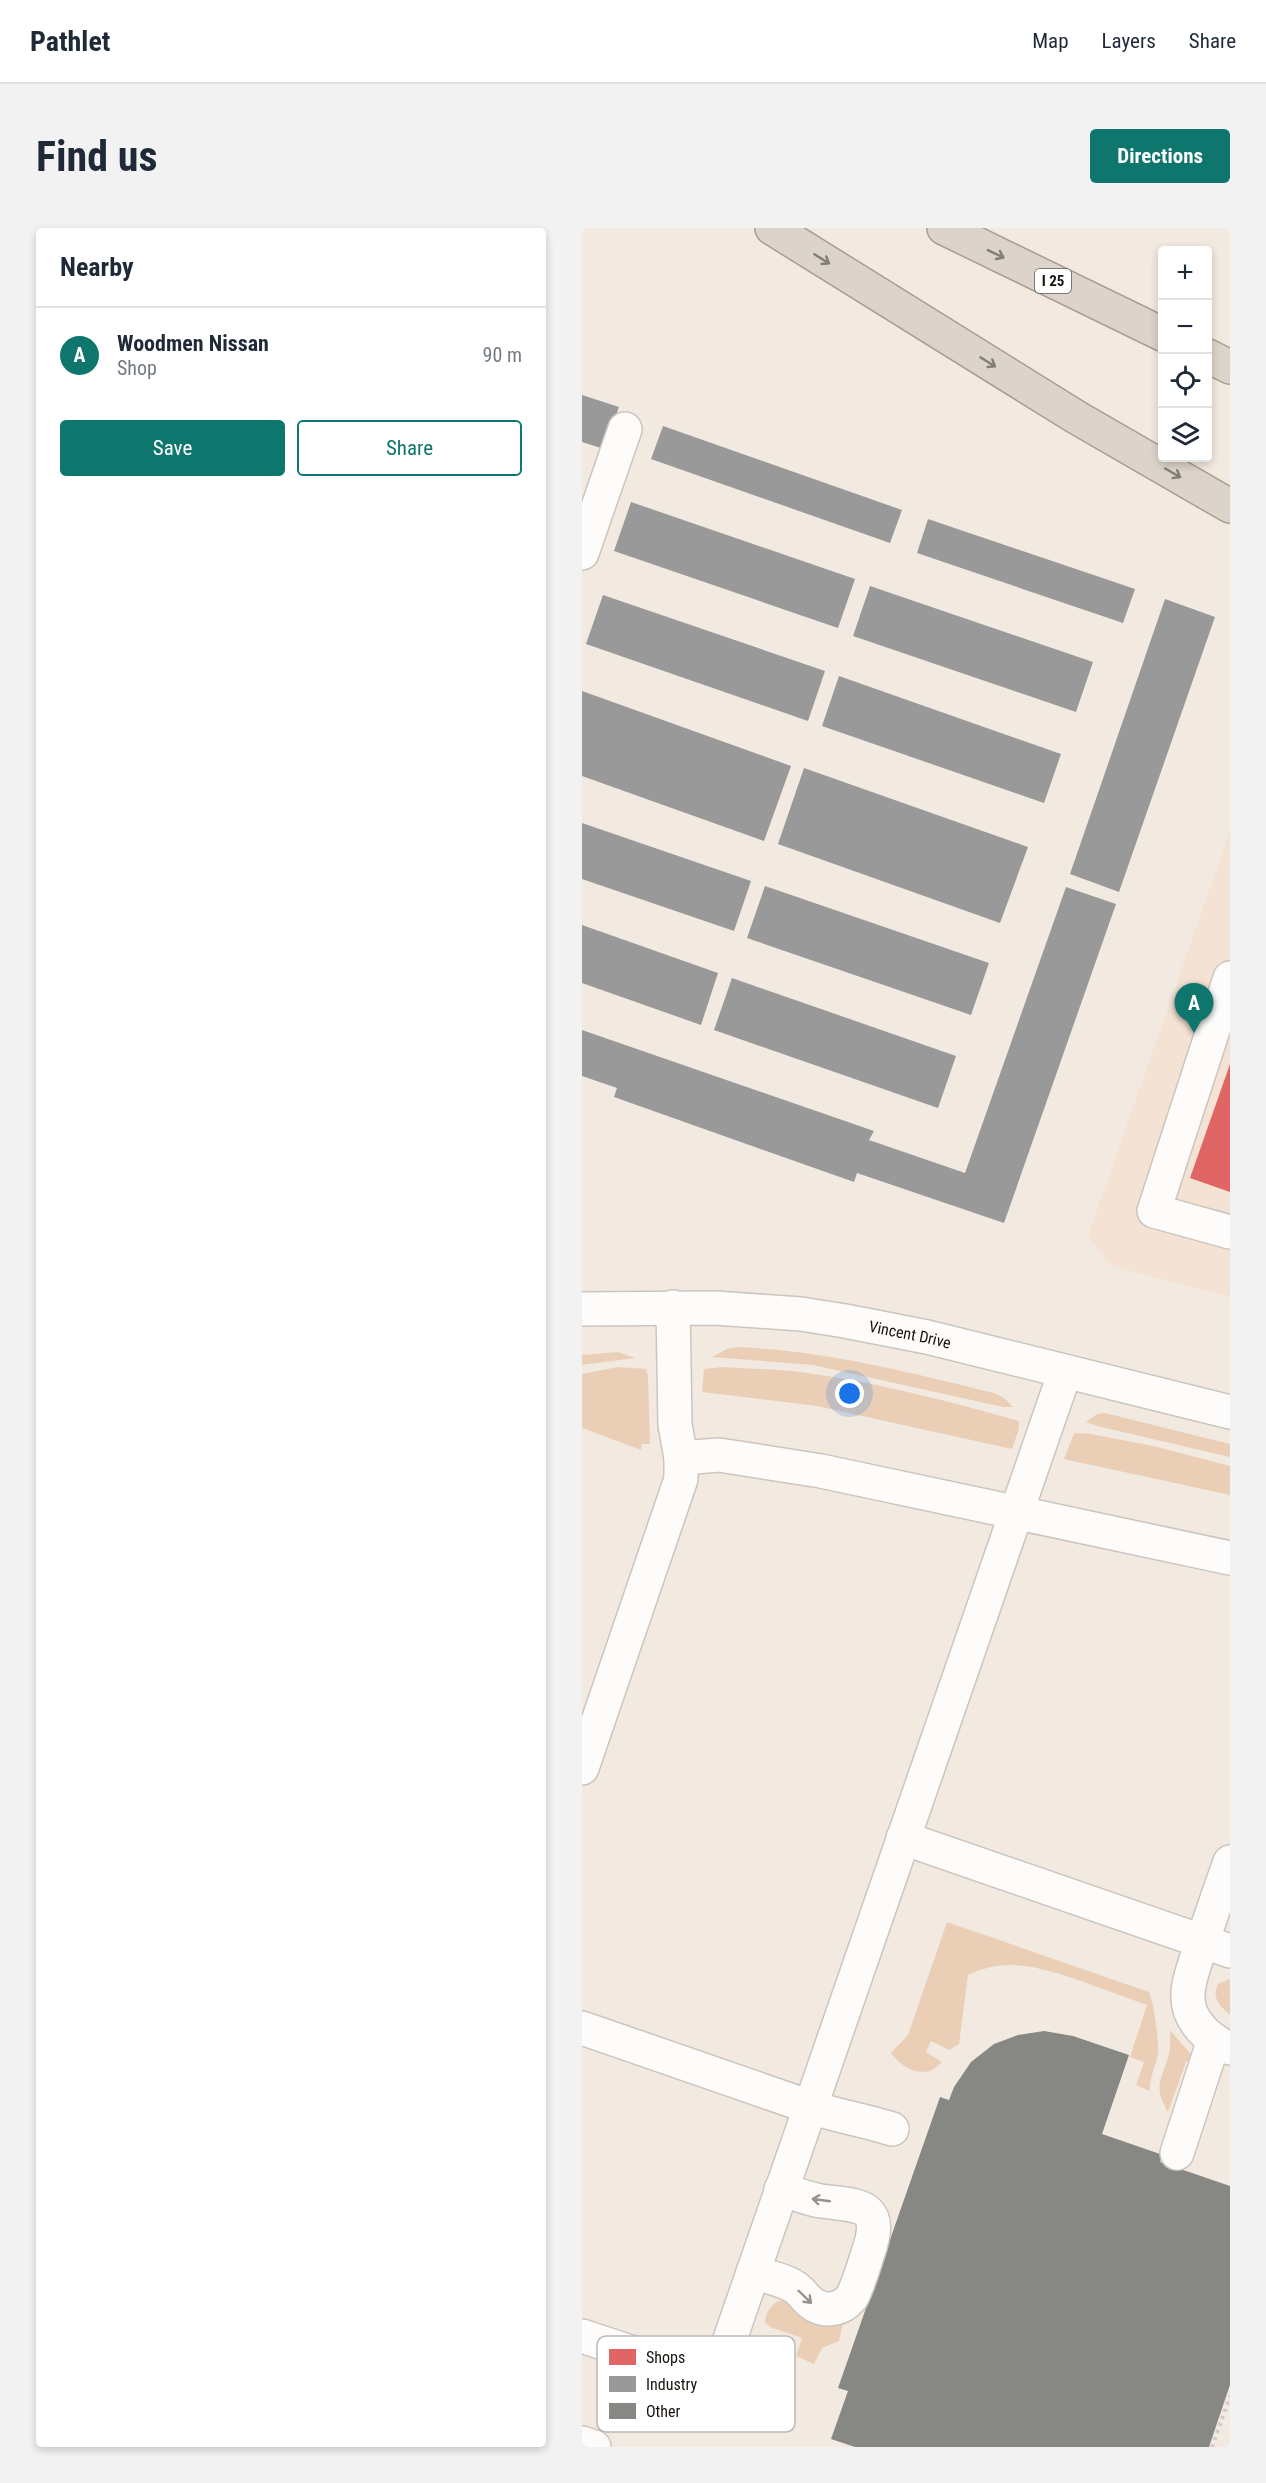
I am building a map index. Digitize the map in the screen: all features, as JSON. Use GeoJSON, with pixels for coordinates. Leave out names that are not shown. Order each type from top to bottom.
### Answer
{"type":"FeatureCollection","features":[{"type":"Feature","properties":{"kind":"highway"},"geometry":{"type":"LineString","coordinates":[[772,228],[1076,417],[1230,506]]}},
{"type":"Feature","properties":{"kind":"highway","name":"I 25"},"geometry":{"type":"LineString","coordinates":[[944,228],[1158,332]]}},
{"type":"Feature","properties":{"kind":"highway"},"geometry":{"type":"LineString","coordinates":[[1212,358],[1230,367]]}},
{"type":"Feature","properties":{"kind":"street"},"geometry":{"type":"LineString","coordinates":[[582,553],[625,429]]}},
{"type":"Feature","properties":{"kind":"street"},"geometry":{"type":"LineString","coordinates":[[1230,978],[1154,1211],[1230,1232]]}},
{"type":"Feature","properties":{"kind":"street"},"geometry":{"type":"LineString","coordinates":[[582,1768],[678,1490],[682,1470],[675,1425],[673,1307]]}},
{"type":"Feature","properties":{"kind":"street","name":"Vincent Drive"},"geometry":{"type":"LineString","coordinates":[[582,1309],[673,1307],[748,1310],[845,1321],[927,1337],[1230,1412]]}},
{"type":"Feature","properties":{"kind":"street"},"geometry":{"type":"LineString","coordinates":[[731,2336],[1065,1372]]}},
{"type":"Feature","properties":{"kind":"street"},"geometry":{"type":"LineString","coordinates":[[681,1458],[719,1455],[778,1463],[1230,1558]]}},
{"type":"Feature","properties":{"kind":"street"},"geometry":{"type":"LineString","coordinates":[[903,1838],[1216,1946]]}},
{"type":"Feature","properties":{"kind":"street"},"geometry":{"type":"LineString","coordinates":[[1177,2153],[1222,2044],[1196,2022],[1190,2011],[1188,2000],[1191,1978],[1216,1946],[1230,1862]]}},
{"type":"Feature","properties":{"kind":"street"},"geometry":{"type":"LineString","coordinates":[[582,2028],[831,2114],[860,2119],[892,2129]]}},
{"type":"Feature","properties":{"kind":"street"},"geometry":{"type":"LineString","coordinates":[[753,2272],[795,2287],[807,2300],[820,2308],[834,2309],[847,2303],[852,2297],[871,2243],[875,2225],[869,2213],[862,2208],[842,2202],[813,2199],[781,2189]]}},
{"type":"Feature","properties":{"kind":"street"},"geometry":{"type":"LineString","coordinates":[[582,2336],[597,2341]]}},
{"type":"Feature","properties":{"kind":"street"},"geometry":{"type":"LineString","coordinates":[[582,2443],[594,2447]]}},
{"type":"Feature","properties":{"kind":"path"},"geometry":{"type":"LineString","coordinates":[[1212,2447],[1230,2396]]}},
{"type":"Feature","properties":{"kind":"shaded area"},"geometry":{"type":"Polygon","coordinates":[[[1230,831],[1230,1297],[1112,1266],[1088,1236],[1230,831]]]}},
{"type":"Feature","properties":{"kind":"shaded area"},"geometry":{"type":"Polygon","coordinates":[[[738,1347],[803,1353],[898,1370],[994,1393],[1004,1398],[1013,1407],[1003,1407],[813,1365],[712,1357],[727,1349],[738,1347]]]}},
{"type":"Feature","properties":{"kind":"shaded area"},"geometry":{"type":"Polygon","coordinates":[[[618,1352],[635,1358],[582,1365],[582,1355],[618,1352]]]}},
{"type":"Feature","properties":{"kind":"shaded area"},"geometry":{"type":"Polygon","coordinates":[[[618,1367],[646,1369],[648,1376],[650,1444],[642,1444],[641,1450],[582,1428],[582,1374],[618,1367]]]}},
{"type":"Feature","properties":{"kind":"shaded area"},"geometry":{"type":"Polygon","coordinates":[[[723,1367],[803,1372],[892,1388],[1019,1421],[1019,1429],[1012,1449],[817,1406],[702,1392],[704,1369],[723,1367]]]}},
{"type":"Feature","properties":{"kind":"shaded area"},"geometry":{"type":"Polygon","coordinates":[[[1105,1413],[1230,1444],[1230,1457],[1086,1422],[1097,1414],[1105,1413]]]}},
{"type":"Feature","properties":{"kind":"shaded area"},"geometry":{"type":"Polygon","coordinates":[[[1074,1433],[1153,1446],[1230,1466],[1230,1495],[1064,1459],[1074,1433]]]}},
{"type":"Feature","properties":{"kind":"shaded area"},"geometry":{"type":"Polygon","coordinates":[[[947,1922],[1149,1992],[1154,2012],[1158,2049],[1150,2091],[1136,2085],[1144,2062],[1130,2057],[1147,2005],[1067,1976],[1025,1966],[997,1966],[968,1975],[959,2044],[949,2050],[931,2041],[926,2052],[942,2062],[929,2071],[915,2071],[902,2064],[891,2053],[908,2035],[947,1922]]]}},
{"type":"Feature","properties":{"kind":"shaded area"},"geometry":{"type":"Polygon","coordinates":[[[1230,1979],[1230,2015],[1216,1998],[1216,1989],[1218,1984],[1230,1979]]]}},
{"type":"Feature","properties":{"kind":"shaded area"},"geometry":{"type":"Polygon","coordinates":[[[1170,2030],[1194,2058],[1186,2062],[1168,2112],[1159,2088],[1170,2051],[1170,2030]]]}},
{"type":"Feature","properties":{"kind":"shaded area"},"geometry":{"type":"Polygon","coordinates":[[[783,2300],[843,2323],[839,2341],[822,2348],[814,2364],[796,2356],[802,2338],[770,2327],[765,2322],[770,2308],[783,2300]]]}},
{"type":"Feature","properties":{"kind":"building: Shops"},"geometry":{"type":"Polygon","coordinates":[[[1230,1064],[1230,1192],[1190,1178],[1230,1064]]]}},
{"type":"Feature","properties":{"kind":"building: Industry"},"geometry":{"type":"Polygon","coordinates":[[[582,395],[619,407],[604,449],[582,442],[582,395]]]}},
{"type":"Feature","properties":{"kind":"building: Industry"},"geometry":{"type":"Polygon","coordinates":[[[663,426],[902,510],[890,543],[651,459],[663,426]]]}},
{"type":"Feature","properties":{"kind":"building: Industry"},"geometry":{"type":"Polygon","coordinates":[[[631,502],[855,579],[838,628],[614,551],[631,502]]]}},
{"type":"Feature","properties":{"kind":"building: Industry"},"geometry":{"type":"Polygon","coordinates":[[[928,519],[1135,589],[1123,623],[917,553],[928,519]]]}},
{"type":"Feature","properties":{"kind":"building: Industry"},"geometry":{"type":"Polygon","coordinates":[[[870,586],[1093,662],[1076,712],[853,636],[870,586]]]}},
{"type":"Feature","properties":{"kind":"building: Industry"},"geometry":{"type":"Polygon","coordinates":[[[603,595],[825,671],[808,721],[586,644],[603,595]]]}},
{"type":"Feature","properties":{"kind":"building: Industry"},"geometry":{"type":"Polygon","coordinates":[[[1165,599],[1215,617],[1119,892],[1070,874],[1165,599]]]}},
{"type":"Feature","properties":{"kind":"building: Industry"},"geometry":{"type":"Polygon","coordinates":[[[839,676],[1061,754],[1044,803],[822,726],[839,676]]]}},
{"type":"Feature","properties":{"kind":"building: Industry"},"geometry":{"type":"Polygon","coordinates":[[[582,691],[791,766],[764,841],[582,776],[582,691]]]}},
{"type":"Feature","properties":{"kind":"building: Industry"},"geometry":{"type":"Polygon","coordinates":[[[804,768],[1028,847],[1000,923],[778,844],[804,768]]]}},
{"type":"Feature","properties":{"kind":"building: Industry"},"geometry":{"type":"Polygon","coordinates":[[[582,823],[751,881],[734,931],[582,879],[582,823]]]}},
{"type":"Feature","properties":{"kind":"building: Industry"},"geometry":{"type":"Polygon","coordinates":[[[765,886],[989,963],[971,1015],[747,938],[765,886]]]}},
{"type":"Feature","properties":{"kind":"building: Industry"},"geometry":{"type":"Polygon","coordinates":[[[1066,887],[1116,904],[1004,1223],[857,1173],[854,1182],[614,1097],[617,1088],[582,1076],[582,1030],[874,1131],[869,1140],[965,1173],[1066,887]]]}},
{"type":"Feature","properties":{"kind":"building: Industry"},"geometry":{"type":"Polygon","coordinates":[[[582,925],[718,973],[701,1025],[582,983],[582,925]]]}},
{"type":"Feature","properties":{"kind":"building: Industry"},"geometry":{"type":"Polygon","coordinates":[[[732,978],[956,1056],[938,1108],[714,1030],[732,978]]]}},
{"type":"Feature","properties":{"kind":"building: Other"},"geometry":{"type":"Polygon","coordinates":[[[1044,2031],[1073,2036],[1129,2055],[1102,2134],[1163,2155],[1160,2162],[1230,2186],[1230,2385],[1209,2447],[855,2447],[831,2439],[848,2391],[838,2388],[940,2097],[949,2100],[954,2087],[971,2062],[994,2044],[1018,2035],[1044,2031]]]}},
{"type":"Feature","properties":{"kind":"place","name":"Woodmen Nissan"},"geometry":{"type":"Point","coordinates":[1194,1033]}}]}
